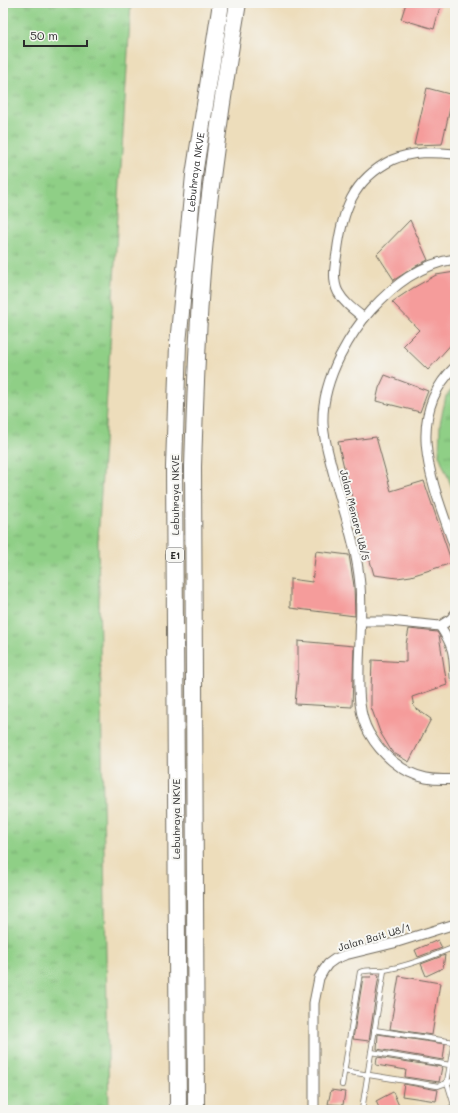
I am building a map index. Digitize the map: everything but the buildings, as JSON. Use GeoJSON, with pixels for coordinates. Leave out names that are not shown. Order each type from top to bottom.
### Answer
{"type":"FeatureCollection","features":[{"type":"Feature","properties":{"kind":"highway","name":"Lebuhraya NKVE"},"geometry":{"type":"LineString","coordinates":[[178,1110],[174,475],[178,360],[194,175],[221,3]]}},
{"type":"Feature","properties":{"kind":"highway","name":"Lebuhraya NKVE"},"geometry":{"type":"LineString","coordinates":[[196,1110],[193,468],[196,364],[202,270],[229,55],[238,3]]}},
{"type":"Feature","properties":{"kind":"street"},"geometry":{"type":"LineString","coordinates":[[364,318],[344,299],[338,291],[335,280],[336,261],[342,222],[352,198],[369,176],[393,160],[403,156],[419,153],[455,154]]}},
{"type":"Feature","properties":{"kind":"street","name":"Jalan Menara U8/5"},"geometry":{"type":"LineString","coordinates":[[455,259],[432,264],[406,278],[396,285],[364,318],[348,341],[334,368],[326,392],[323,420],[326,445],[355,551],[360,584],[359,691],[364,721],[368,732],[383,752],[402,768],[425,778],[438,780],[455,779]]}},
{"type":"Feature","properties":{"kind":"street"},"geometry":{"type":"LineString","coordinates":[[455,367],[445,377],[433,396],[426,422],[426,443],[429,469],[455,548]]}},
{"type":"Feature","properties":{"kind":"street"},"geometry":{"type":"LineString","coordinates":[[360,620],[440,626],[451,619],[455,614]]}},
{"type":"Feature","properties":{"kind":"street"},"geometry":{"type":"LineString","coordinates":[[440,626],[450,640],[454,654],[455,677]]}},
{"type":"Feature","properties":{"kind":"street","name":"Jalan Bait U8/1"},"geometry":{"type":"LineString","coordinates":[[314,1110],[314,1003],[319,978],[323,971],[332,962],[346,955],[394,943],[455,924]]}},
{"type":"Feature","properties":{"kind":"lane"},"geometry":{"type":"LineString","coordinates":[[342,1085],[360,972],[384,970],[420,961],[455,947]]}},
{"type":"Feature","properties":{"kind":"lane"},"geometry":{"type":"LineString","coordinates":[[362,1110],[384,970]]}},
{"type":"Feature","properties":{"kind":"lane"},"geometry":{"type":"LineString","coordinates":[[374,1030],[454,1042],[447,1082],[455,1108]]}},
{"type":"Feature","properties":{"kind":"lane"},"geometry":{"type":"LineString","coordinates":[[371,1052],[450,1065]]}},
{"type":"Feature","properties":{"kind":"lane"},"geometry":{"type":"LineString","coordinates":[[344,1071],[438,1086],[455,1080]]}},
{"type":"Feature","properties":{"kind":"green space"},"geometry":{"type":"Polygon","coordinates":[[[3,3],[131,3],[98,541],[109,1110],[3,1110],[3,3]]]}},
{"type":"Feature","properties":{"kind":"green space"},"geometry":{"type":"Polygon","coordinates":[[[455,386],[455,495],[439,455],[440,423],[446,396],[455,386]]]}}]}
